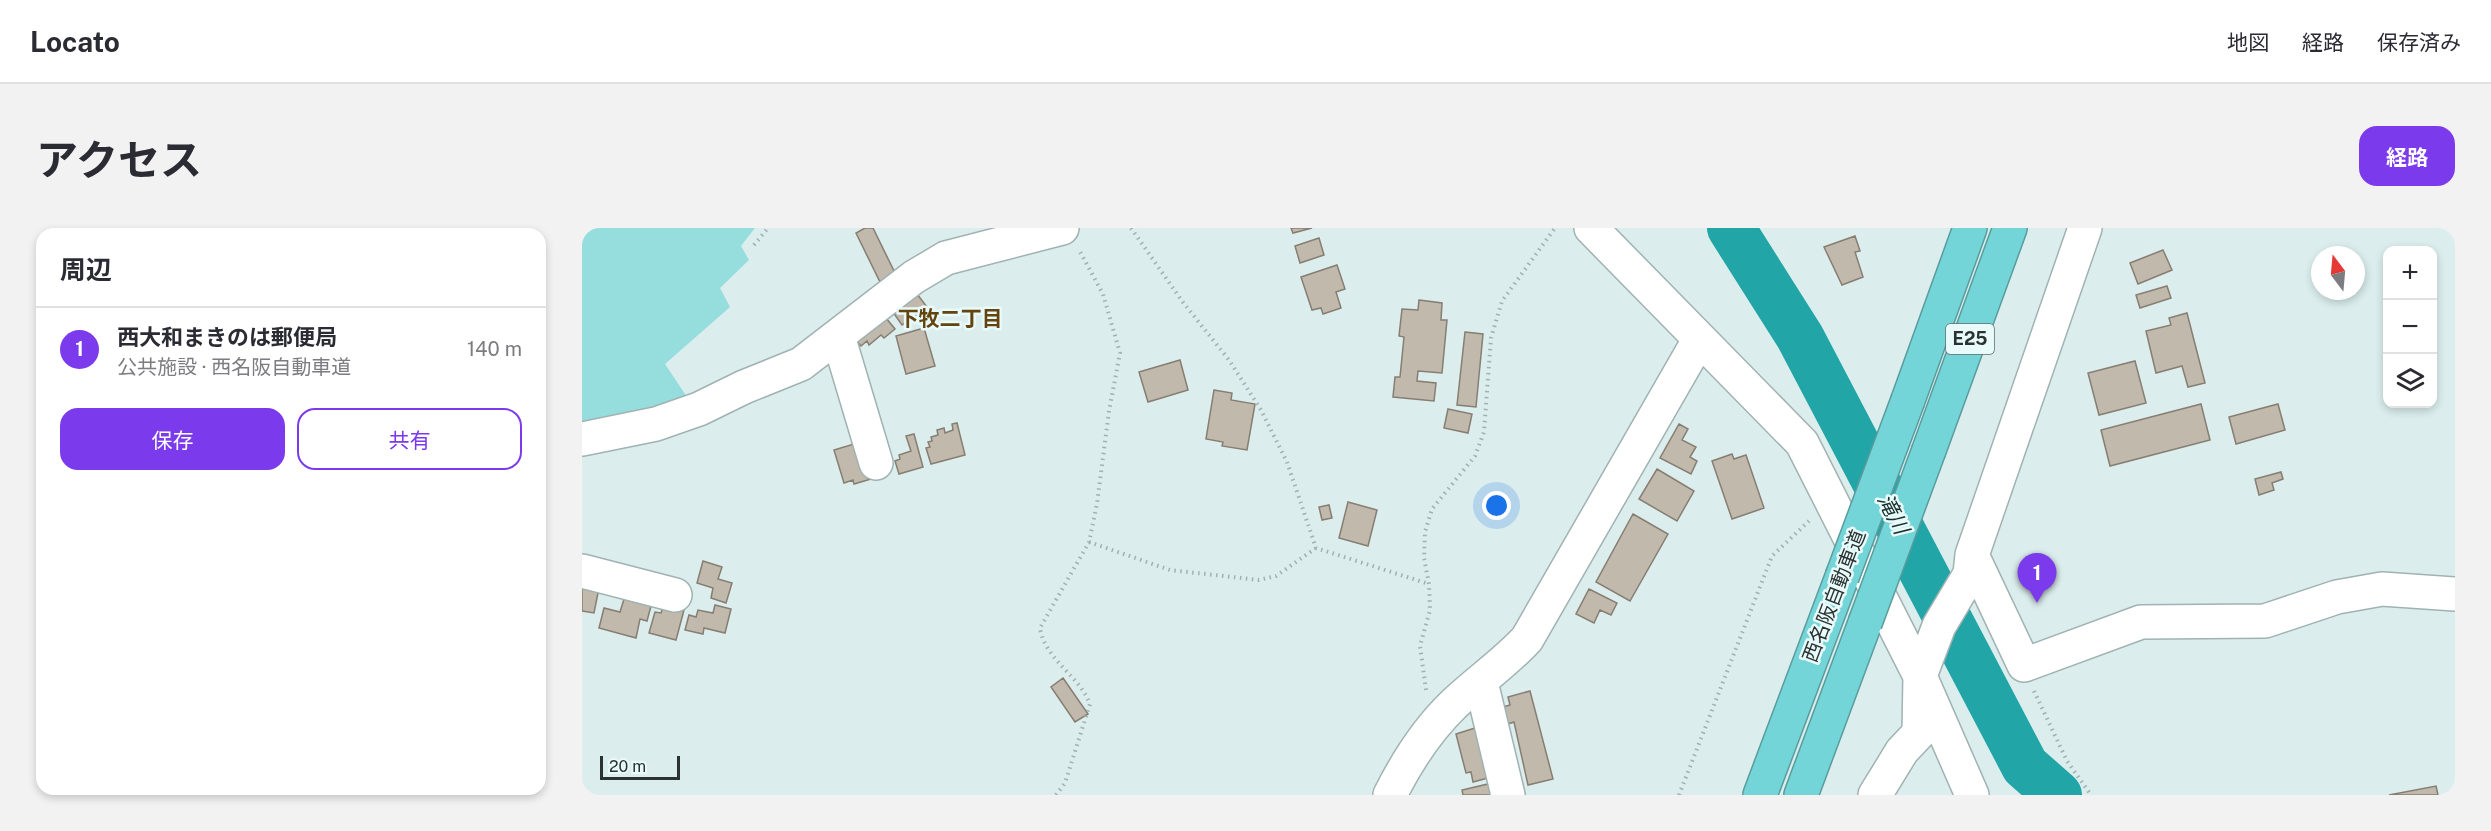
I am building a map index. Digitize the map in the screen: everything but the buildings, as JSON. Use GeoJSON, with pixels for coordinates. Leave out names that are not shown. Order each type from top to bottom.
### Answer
{"type":"FeatureCollection","features":[{"type":"Feature","properties":{"kind":"highway","name":"西名阪自動車道"},"geometry":{"type":"LineString","coordinates":[[1760,795],[1970,228]]}},
{"type":"Feature","properties":{"kind":"highway","name":"西名阪自動車道"},"geometry":{"type":"LineString","coordinates":[[1801,795],[2010,228]]}},
{"type":"Feature","properties":{"kind":"street"},"geometry":{"type":"LineString","coordinates":[[1591,228],[1802,443],[1920,676],[1972,795]]}},
{"type":"Feature","properties":{"kind":"street"},"geometry":{"type":"LineString","coordinates":[[1875,795],[1902,751],[1919,733],[1920,676],[1939,626],[1971,565],[2085,228]]}},
{"type":"Feature","properties":{"kind":"street"},"geometry":{"type":"LineString","coordinates":[[582,439],[656,424],[699,409],[744,387],[801,364],[914,277],[946,258],[1016,233],[1070,237]]}},
{"type":"Feature","properties":{"kind":"street"},"geometry":{"type":"LineString","coordinates":[[838,336],[876,463]]}},
{"type":"Feature","properties":{"kind":"street"},"geometry":{"type":"LineString","coordinates":[[1390,795],[1400,774],[1453,705],[1503,664],[1527,639],[1699,340]]}},
{"type":"Feature","properties":{"kind":"street"},"geometry":{"type":"LineString","coordinates":[[1971,565],[2024,665],[2141,622],[2265,621],[2337,597],[2382,589],[2455,594]]}},
{"type":"Feature","properties":{"kind":"street"},"geometry":{"type":"LineString","coordinates":[[582,570],[675,595]]}},
{"type":"Feature","properties":{"kind":"street"},"geometry":{"type":"LineString","coordinates":[[1481,682],[1508,795]]}},
{"type":"Feature","properties":{"kind":"path"},"geometry":{"type":"LineString","coordinates":[[754,245],[768,228]]}},
{"type":"Feature","properties":{"kind":"path"},"geometry":{"type":"LineString","coordinates":[[1131,228],[1182,301],[1229,360],[1261,410],[1287,462],[1316,548]]}},
{"type":"Feature","properties":{"kind":"path"},"geometry":{"type":"LineString","coordinates":[[1427,736],[1427,694],[1420,646],[1430,610],[1429,584],[1424,558],[1425,532],[1432,509],[1475,456],[1484,432],[1491,338],[1502,301],[1555,228]]}},
{"type":"Feature","properties":{"kind":"path"},"geometry":{"type":"LineString","coordinates":[[1056,795],[1065,783],[1090,704],[1086,694],[1046,648],[1040,628],[1089,542],[1120,353],[1102,294],[1070,237]]}},
{"type":"Feature","properties":{"kind":"path"},"geometry":{"type":"LineString","coordinates":[[1679,795],[1772,556],[1831,500]]}},
{"type":"Feature","properties":{"kind":"path"},"geometry":{"type":"LineString","coordinates":[[1089,542],[1170,570],[1259,580],[1276,576],[1316,548]]}},
{"type":"Feature","properties":{"kind":"path"},"geometry":{"type":"LineString","coordinates":[[1316,548],[1429,584]]}},
{"type":"Feature","properties":{"kind":"path"},"geometry":{"type":"LineString","coordinates":[[2024,665],[2044,716],[2067,761],[2091,795]]}},
{"type":"Feature","properties":{"kind":"shaded area"},"geometry":{"type":"Polygon","coordinates":[[[582,228],[755,228],[741,246],[749,260],[720,288],[730,307],[665,364],[689,400],[582,430],[582,228]]]}},
{"type":"Feature","properties":{"kind":"waterway","name":"滝川"},"geometry":{"type":"LineString","coordinates":[[1731,228],[1800,337],[2025,766],[2058,795]]}},
{"type":"Feature","properties":{"kind":"place","name":"西大和まきのは郵便局"},"geometry":{"type":"Point","coordinates":[2037,603]}},
{"type":"Feature","properties":{"kind":"district","name":"下牧二丁目"},"geometry":{"type":"Point","coordinates":[950,319]}}]}
